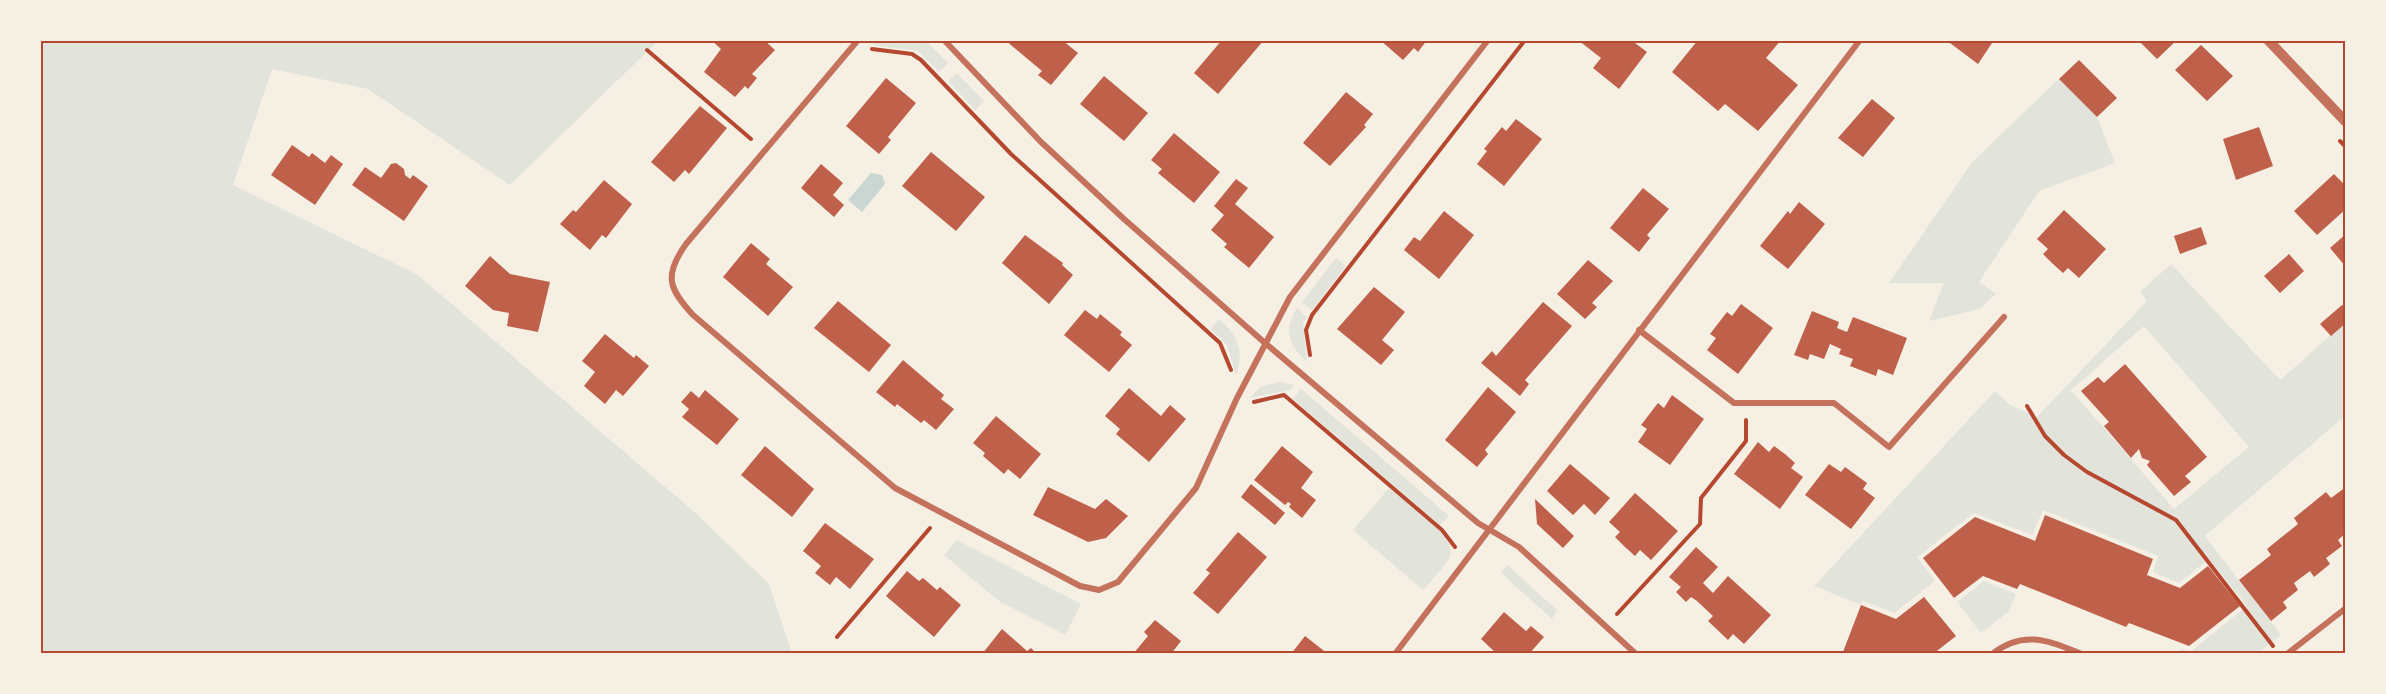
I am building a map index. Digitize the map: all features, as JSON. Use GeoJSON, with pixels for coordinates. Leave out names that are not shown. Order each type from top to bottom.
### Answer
{"type":"FeatureCollection","features":[{"type":"Feature","properties":{"kind":"street"},"geometry":{"type":"LineString","coordinates":[[858,40],[675,259],[671,272],[675,293],[693,315],[880,478],[941,514],[1091,590],[1106,589],[1118,582],[1196,488],[1237,398],[1290,297],[1488,40]]}},
{"type":"Feature","properties":{"kind":"street"},"geometry":{"type":"LineString","coordinates":[[944,40],[1041,142],[1265,343],[1460,508],[1489,531],[1503,535],[1519,547],[1636,654]]}},
{"type":"Feature","properties":{"kind":"street"},"geometry":{"type":"LineString","coordinates":[[1395,654],[1860,40]]}},
{"type":"Feature","properties":{"kind":"street"},"geometry":{"type":"LineString","coordinates":[[2268,40],[2346,122]]}},
{"type":"Feature","properties":{"kind":"street"},"geometry":{"type":"LineString","coordinates":[[1639,330],[1734,403],[1834,403],[1889,447],[2004,317]]}},
{"type":"Feature","properties":{"kind":"street"},"geometry":{"type":"LineString","coordinates":[[2287,654],[2346,608]]}},
{"type":"Feature","properties":{"kind":"street"},"geometry":{"type":"LineString","coordinates":[[1992,654],[2016,641],[2031,638],[2046,639],[2082,654]]}},
{"type":"Feature","properties":{"kind":"path"},"geometry":{"type":"LineString","coordinates":[[858,40],[872,49],[912,54],[921,60],[1011,154],[1220,343],[1231,370],[1225,393],[1248,403],[1284,395],[1442,531],[1456,550],[1460,568]]}},
{"type":"Feature","properties":{"kind":"path"},"geometry":{"type":"LineString","coordinates":[[1312,362],[1306,330],[1312,315],[1525,40]]}},
{"type":"Feature","properties":{"kind":"path"},"geometry":{"type":"LineString","coordinates":[[647,50],[765,151]]}},
{"type":"Feature","properties":{"kind":"path"},"geometry":{"type":"LineString","coordinates":[[1606,625],[1700,524],[1701,498],[1746,441],[1746,403]]}},
{"type":"Feature","properties":{"kind":"path"},"geometry":{"type":"LineString","coordinates":[[2027,406],[2045,436],[2064,455],[2086,471],[2176,520],[2278,654]]}},
{"type":"Feature","properties":{"kind":"path"},"geometry":{"type":"LineString","coordinates":[[1442,531],[1460,508]]}},
{"type":"Feature","properties":{"kind":"path"},"geometry":{"type":"LineString","coordinates":[[837,637],[941,514]]}},
{"type":"Feature","properties":{"kind":"shaded area"},"geometry":{"type":"Polygon","coordinates":[[[40,41],[658,41],[510,185],[368,89],[272,69],[233,185],[418,275],[691,509],[769,584],[792,653],[41,653],[40,41]]]}},
{"type":"Feature","properties":{"kind":"shaded area"},"geometry":{"type":"Polygon","coordinates":[[[878,41],[926,41],[948,63],[939,72],[918,51],[873,45],[878,41]]]}},
{"type":"Feature","properties":{"kind":"shaded area"},"geometry":{"type":"Polygon","coordinates":[[[957,73],[984,101],[975,110],[948,81],[957,73]]]}},
{"type":"Feature","properties":{"kind":"shaded area"},"geometry":{"type":"Polygon","coordinates":[[[2059,79],[2097,117],[2115,163],[2039,191],[1979,282],[1996,294],[1980,309],[1929,321],[1944,283],[1889,283],[1973,161],[2059,79]]]}},
{"type":"Feature","properties":{"kind":"shaded area"},"geometry":{"type":"Polygon","coordinates":[[[871,173],[882,175],[885,184],[862,212],[848,200],[871,173]]]}},
{"type":"Feature","properties":{"kind":"shaded area"},"geometry":{"type":"Polygon","coordinates":[[[1336,258],[1346,266],[1312,310],[1302,302],[1336,258]]]}},
{"type":"Feature","properties":{"kind":"shaded area"},"geometry":{"type":"Polygon","coordinates":[[[2171,264],[2280,380],[2345,323],[2345,416],[2205,536],[2281,635],[2258,653],[2179,653],[2181,648],[2190,652],[2247,606],[2209,559],[2179,583],[2153,572],[2158,556],[2043,510],[2032,535],[1974,513],[1917,557],[1935,581],[1894,613],[1863,601],[1861,605],[1814,586],[1995,391],[2010,405],[2037,417],[2147,301],[2140,292],[2171,264]],[[2144,326],[2071,390],[2174,509],[2249,447],[2144,326]]]}},
{"type":"Feature","properties":{"kind":"shaded area"},"geometry":{"type":"Polygon","coordinates":[[[1297,308],[1307,317],[1303,323],[1307,362],[1296,350],[1290,337],[1290,323],[1297,308]]]}},
{"type":"Feature","properties":{"kind":"shaded area"},"geometry":{"type":"Polygon","coordinates":[[[1219,319],[1231,331],[1238,344],[1240,359],[1236,375],[1227,345],[1211,329],[1219,319]]]}},
{"type":"Feature","properties":{"kind":"shaded area"},"geometry":{"type":"Polygon","coordinates":[[[1281,382],[1294,385],[1290,390],[1250,398],[1261,386],[1281,382]]]}},
{"type":"Feature","properties":{"kind":"shaded area"},"geometry":{"type":"Polygon","coordinates":[[[1301,389],[1449,516],[1440,525],[1293,399],[1301,389]]]}},
{"type":"Feature","properties":{"kind":"shaded area"},"geometry":{"type":"Polygon","coordinates":[[[1389,488],[1427,519],[1450,548],[1448,560],[1423,590],[1353,530],[1389,488]]]}},
{"type":"Feature","properties":{"kind":"shaded area"},"geometry":{"type":"Polygon","coordinates":[[[957,540],[1081,604],[1065,635],[999,601],[944,555],[957,540]]]}},
{"type":"Feature","properties":{"kind":"shaded area"},"geometry":{"type":"Polygon","coordinates":[[[1507,565],[1557,610],[1552,619],[1501,573],[1507,565]]]}},
{"type":"Feature","properties":{"kind":"shaded area"},"geometry":{"type":"Polygon","coordinates":[[[1984,581],[2016,594],[2008,612],[1981,633],[1957,602],[1984,581]]]}},
{"type":"Feature","properties":{"kind":"building"},"geometry":{"type":"Polygon","coordinates":[[[711,40],[764,40],[775,50],[752,74],[757,78],[748,89],[745,86],[735,97],[704,72],[721,49],[711,40]]]}},
{"type":"Feature","properties":{"kind":"building"},"geometry":{"type":"Polygon","coordinates":[[[1005,40],[1062,40],[1078,53],[1051,85],[1038,75],[1042,71],[1005,40]]]}},
{"type":"Feature","properties":{"kind":"building"},"geometry":{"type":"Polygon","coordinates":[[[1222,40],[1264,40],[1218,94],[1194,73],[1222,40]]]}},
{"type":"Feature","properties":{"kind":"building"},"geometry":{"type":"Polygon","coordinates":[[[1380,40],[1427,40],[1418,52],[1414,48],[1403,60],[1380,40]]]}},
{"type":"Feature","properties":{"kind":"building"},"geometry":{"type":"Polygon","coordinates":[[[1578,40],[1631,40],[1647,52],[1619,89],[1593,68],[1601,58],[1578,40]]]}},
{"type":"Feature","properties":{"kind":"building"},"geometry":{"type":"Polygon","coordinates":[[[1698,40],[1781,40],[1766,58],[1798,85],[1758,131],[1725,104],[1718,111],[1672,72],[1698,40]]]}},
{"type":"Feature","properties":{"kind":"building"},"geometry":{"type":"Polygon","coordinates":[[[1946,40],[1994,40],[1978,64],[1946,40]]]}},
{"type":"Feature","properties":{"kind":"building"},"geometry":{"type":"Polygon","coordinates":[[[2138,40],[2177,40],[2157,59],[2138,40]]]}},
{"type":"Feature","properties":{"kind":"building"},"geometry":{"type":"Polygon","coordinates":[[[2201,45],[2233,76],[2207,101],[2175,70],[2201,45]]]}},
{"type":"Feature","properties":{"kind":"building"},"geometry":{"type":"Polygon","coordinates":[[[2079,60],[2117,98],[2097,117],[2059,79],[2079,60]]]}},
{"type":"Feature","properties":{"kind":"building"},"geometry":{"type":"Polygon","coordinates":[[[1104,76],[1148,113],[1124,141],[1080,104],[1104,76]]]}},
{"type":"Feature","properties":{"kind":"building"},"geometry":{"type":"Polygon","coordinates":[[[886,78],[916,103],[888,137],[891,140],[879,154],[846,126],[886,78]]]}},
{"type":"Feature","properties":{"kind":"building"},"geometry":{"type":"Polygon","coordinates":[[[1346,92],[1373,114],[1364,125],[1366,127],[1330,166],[1303,143],[1346,92]]]}},
{"type":"Feature","properties":{"kind":"building"},"geometry":{"type":"Polygon","coordinates":[[[1872,99],[1895,118],[1863,157],[1838,138],[1872,99]]]}},
{"type":"Feature","properties":{"kind":"building"},"geometry":{"type":"Polygon","coordinates":[[[700,106],[727,128],[689,174],[685,170],[674,182],[651,162],[700,106]]]}},
{"type":"Feature","properties":{"kind":"building"},"geometry":{"type":"Polygon","coordinates":[[[1516,119],[1542,139],[1504,186],[1477,164],[1487,151],[1484,149],[1502,127],[1506,131],[1516,119]]]}},
{"type":"Feature","properties":{"kind":"building"},"geometry":{"type":"Polygon","coordinates":[[[2259,127],[2273,166],[2236,180],[2223,139],[2259,127]]]}},
{"type":"Feature","properties":{"kind":"building"},"geometry":{"type":"Polygon","coordinates":[[[1174,133],[1220,172],[1194,203],[1158,173],[1162,169],[1151,160],[1174,133]]]}},
{"type":"Feature","properties":{"kind":"building"},"geometry":{"type":"Polygon","coordinates":[[[292,145],[309,157],[312,153],[325,163],[331,155],[343,164],[315,205],[271,175],[292,145]]]}},
{"type":"Feature","properties":{"kind":"building"},"geometry":{"type":"Polygon","coordinates":[[[931,152],[985,197],[956,231],[902,186],[931,152]]]}},
{"type":"Feature","properties":{"kind":"building"},"geometry":{"type":"Polygon","coordinates":[[[396,163],[404,169],[405,175],[410,179],[413,175],[428,186],[404,221],[352,185],[365,167],[381,178],[391,164],[396,163]]]}},
{"type":"Feature","properties":{"kind":"building"},"geometry":{"type":"Polygon","coordinates":[[[821,164],[843,183],[833,195],[844,205],[834,217],[801,188],[821,164]]]}},
{"type":"Feature","properties":{"kind":"building"},"geometry":{"type":"Polygon","coordinates":[[[2334,174],[2346,186],[2346,209],[2317,235],[2294,211],[2334,174]]]}},
{"type":"Feature","properties":{"kind":"building"},"geometry":{"type":"Polygon","coordinates":[[[1236,179],[1248,188],[1235,204],[1274,237],[1249,268],[1224,247],[1227,244],[1211,230],[1224,215],[1214,206],[1236,179]]]}},
{"type":"Feature","properties":{"kind":"building"},"geometry":{"type":"Polygon","coordinates":[[[604,180],[632,204],[606,238],[602,235],[590,250],[560,224],[573,210],[576,212],[604,180]]]}},
{"type":"Feature","properties":{"kind":"building"},"geometry":{"type":"Polygon","coordinates":[[[1643,188],[1669,209],[1647,235],[1650,238],[1639,252],[1610,228],[1643,188]]]}},
{"type":"Feature","properties":{"kind":"building"},"geometry":{"type":"Polygon","coordinates":[[[1799,202],[1825,224],[1788,269],[1760,246],[1788,211],[1790,214],[1799,202]]]}},
{"type":"Feature","properties":{"kind":"building"},"geometry":{"type":"Polygon","coordinates":[[[2064,210],[2106,249],[2079,278],[2068,268],[2063,273],[2053,264],[2043,254],[2048,249],[2037,239],[2064,210]]]}},
{"type":"Feature","properties":{"kind":"building"},"geometry":{"type":"Polygon","coordinates":[[[1444,211],[1474,235],[1439,279],[1404,250],[1414,237],[1420,241],[1444,211]]]}},
{"type":"Feature","properties":{"kind":"building"},"geometry":{"type":"Polygon","coordinates":[[[2201,227],[2207,244],[2180,254],[2174,236],[2201,227]]]}},
{"type":"Feature","properties":{"kind":"building"},"geometry":{"type":"Polygon","coordinates":[[[2346,234],[2346,267],[2330,248],[2346,234]]]}},
{"type":"Feature","properties":{"kind":"building"},"geometry":{"type":"Polygon","coordinates":[[[1025,235],[1063,263],[1062,265],[1073,275],[1049,304],[1002,263],[1025,235]]]}},
{"type":"Feature","properties":{"kind":"building"},"geometry":{"type":"Polygon","coordinates":[[[751,243],[770,259],[766,264],[793,287],[768,316],[723,277],[751,243]]]}},
{"type":"Feature","properties":{"kind":"building"},"geometry":{"type":"Polygon","coordinates":[[[2289,254],[2304,271],[2280,293],[2264,276],[2289,254]]]}},
{"type":"Feature","properties":{"kind":"building"},"geometry":{"type":"Polygon","coordinates":[[[490,256],[510,274],[550,282],[538,332],[507,326],[509,313],[493,310],[465,286],[490,256]]]}},
{"type":"Feature","properties":{"kind":"building"},"geometry":{"type":"Polygon","coordinates":[[[1588,260],[1613,281],[1592,303],[1597,307],[1585,319],[1557,294],[1588,260]]]}},
{"type":"Feature","properties":{"kind":"building"},"geometry":{"type":"Polygon","coordinates":[[[1374,287],[1405,312],[1382,340],[1394,350],[1381,365],[1337,329],[1374,287]]]}},
{"type":"Feature","properties":{"kind":"building"},"geometry":{"type":"Polygon","coordinates":[[[838,301],[891,345],[869,372],[814,328],[838,301]]]}},
{"type":"Feature","properties":{"kind":"building"},"geometry":{"type":"Polygon","coordinates":[[[1543,302],[1572,326],[1525,380],[1529,384],[1520,396],[1481,363],[1492,351],[1496,356],[1543,302]]]}},
{"type":"Feature","properties":{"kind":"building"},"geometry":{"type":"Polygon","coordinates":[[[1741,304],[1773,328],[1738,374],[1707,350],[1716,338],[1710,334],[1727,312],[1732,316],[1741,304]]]}},
{"type":"Feature","properties":{"kind":"building"},"geometry":{"type":"Polygon","coordinates":[[[2342,305],[2346,308],[2346,323],[2331,336],[2320,324],[2342,305]]]}},
{"type":"Feature","properties":{"kind":"building"},"geometry":{"type":"Polygon","coordinates":[[[1085,310],[1097,319],[1100,314],[1122,332],[1120,335],[1132,345],[1109,372],[1064,335],[1085,310]]]}},
{"type":"Feature","properties":{"kind":"building"},"geometry":{"type":"Polygon","coordinates":[[[1812,311],[1839,322],[1837,328],[1847,332],[1853,317],[1907,338],[1893,375],[1878,369],[1876,376],[1850,366],[1853,359],[1839,354],[1841,349],[1830,344],[1824,359],[1810,354],[1808,360],[1794,355],[1812,311]]]}},
{"type":"Feature","properties":{"kind":"building"},"geometry":{"type":"Polygon","coordinates":[[[605,334],[634,358],[636,355],[649,366],[623,396],[616,390],[605,404],[584,386],[595,372],[582,361],[605,334]]]}},
{"type":"Feature","properties":{"kind":"building"},"geometry":{"type":"Polygon","coordinates":[[[903,360],[944,395],[941,399],[954,409],[936,430],[924,420],[921,423],[897,404],[895,407],[876,392],[903,360]]]}},
{"type":"Feature","properties":{"kind":"building"},"geometry":{"type":"Polygon","coordinates":[[[2125,364],[2207,457],[2185,476],[2191,482],[2174,496],[2147,465],[2150,461],[2142,458],[2139,449],[2131,458],[2104,426],[2109,422],[2081,391],[2098,377],[2104,383],[2125,364]]]}},
{"type":"Feature","properties":{"kind":"building"},"geometry":{"type":"Polygon","coordinates":[[[1488,387],[1516,412],[1485,450],[1488,454],[1477,467],[1445,440],[1488,387]]]}},
{"type":"Feature","properties":{"kind":"building"},"geometry":{"type":"Polygon","coordinates":[[[1129,388],[1161,416],[1170,405],[1186,419],[1149,462],[1116,434],[1120,429],[1105,416],[1129,388]]]}},
{"type":"Feature","properties":{"kind":"building"},"geometry":{"type":"Polygon","coordinates":[[[705,390],[739,419],[717,445],[682,417],[689,409],[681,402],[691,391],[699,398],[705,390]]]}},
{"type":"Feature","properties":{"kind":"building"},"geometry":{"type":"Polygon","coordinates":[[[1672,395],[1704,419],[1670,465],[1638,442],[1647,429],[1641,425],[1658,403],[1664,408],[1672,395]]]}},
{"type":"Feature","properties":{"kind":"building"},"geometry":{"type":"Polygon","coordinates":[[[996,416],[1041,454],[1020,479],[1008,469],[1004,474],[983,456],[985,453],[973,443],[996,416]]]}},
{"type":"Feature","properties":{"kind":"building"},"geometry":{"type":"Polygon","coordinates":[[[1758,442],[1769,452],[1774,446],[1785,454],[1795,463],[1791,468],[1803,477],[1780,509],[1734,474],[1758,442]]]}},
{"type":"Feature","properties":{"kind":"building"},"geometry":{"type":"Polygon","coordinates":[[[765,446],[814,489],[792,517],[741,475],[765,446]]]}},
{"type":"Feature","properties":{"kind":"building"},"geometry":{"type":"Polygon","coordinates":[[[1282,446],[1313,472],[1301,488],[1316,500],[1302,518],[1289,507],[1291,504],[1288,502],[1285,505],[1254,480],[1282,446]]]}},
{"type":"Feature","properties":{"kind":"building"},"geometry":{"type":"Polygon","coordinates":[[[1570,464],[1610,498],[1595,515],[1584,504],[1573,515],[1547,491],[1570,464]]]}},
{"type":"Feature","properties":{"kind":"building"},"geometry":{"type":"Polygon","coordinates":[[[1829,464],[1841,472],[1845,467],[1867,483],[1863,489],[1875,498],[1851,529],[1805,495],[1829,464]]]}},
{"type":"Feature","properties":{"kind":"building"},"geometry":{"type":"Polygon","coordinates":[[[1251,484],[1285,513],[1275,525],[1241,497],[1251,484]]]}},
{"type":"Feature","properties":{"kind":"building"},"geometry":{"type":"Polygon","coordinates":[[[1048,487],[1095,509],[1106,499],[1128,516],[1106,538],[1088,542],[1033,515],[1048,487]]]}},
{"type":"Feature","properties":{"kind":"building"},"geometry":{"type":"Polygon","coordinates":[[[2346,487],[2346,533],[2338,540],[2342,546],[2326,558],[2330,564],[2314,577],[2310,571],[2294,583],[2298,590],[2283,602],[2287,608],[2271,621],[2239,580],[2271,555],[2267,549],[2298,524],[2294,518],[2326,492],[2331,498],[2346,487]]]}},
{"type":"Feature","properties":{"kind":"building"},"geometry":{"type":"Polygon","coordinates":[[[1635,493],[1678,531],[1651,560],[1640,550],[1635,556],[1625,547],[1615,537],[1620,532],[1609,522],[1635,493]]]}},
{"type":"Feature","properties":{"kind":"building"},"geometry":{"type":"Polygon","coordinates":[[[1535,499],[1574,536],[1563,548],[1537,524],[1535,499]]]}},
{"type":"Feature","properties":{"kind":"building"},"geometry":{"type":"Polygon","coordinates":[[[2045,515],[2153,559],[2147,575],[2180,588],[2208,566],[2240,606],[2189,646],[2129,623],[2126,627],[2020,584],[2017,589],[1983,576],[1954,598],[1923,558],[1975,517],[2035,541],[2045,515]]]}},
{"type":"Feature","properties":{"kind":"building"},"geometry":{"type":"Polygon","coordinates":[[[825,523],[874,559],[850,589],[836,577],[830,585],[815,573],[821,566],[803,551],[825,523]]]}},
{"type":"Feature","properties":{"kind":"building"},"geometry":{"type":"Polygon","coordinates":[[[1238,532],[1267,557],[1218,614],[1193,593],[1210,573],[1206,570],[1238,532]]]}},
{"type":"Feature","properties":{"kind":"building"},"geometry":{"type":"Polygon","coordinates":[[[1696,547],[1718,567],[1703,583],[1713,593],[1728,576],[1771,615],[1744,644],[1733,634],[1728,640],[1708,621],[1713,616],[1697,601],[1691,597],[1686,602],[1676,592],[1681,587],[1669,577],[1696,547]]]}},
{"type":"Feature","properties":{"kind":"building"},"geometry":{"type":"Polygon","coordinates":[[[907,571],[919,581],[923,578],[937,590],[940,587],[961,605],[934,637],[886,596],[907,571]]]}},
{"type":"Feature","properties":{"kind":"building"},"geometry":{"type":"Polygon","coordinates":[[[1924,597],[1956,636],[1933,654],[1843,652],[1861,605],[1896,619],[1924,597]]]}},
{"type":"Feature","properties":{"kind":"building"},"geometry":{"type":"Polygon","coordinates":[[[1504,612],[1526,631],[1531,626],[1544,637],[1529,654],[1497,654],[1481,639],[1504,612]]]}},
{"type":"Feature","properties":{"kind":"building"},"geometry":{"type":"Polygon","coordinates":[[[1155,620],[1181,641],[1171,654],[1133,654],[1148,636],[1144,632],[1155,620]]]}},
{"type":"Feature","properties":{"kind":"building"},"geometry":{"type":"Polygon","coordinates":[[[1002,629],[1027,651],[1031,648],[1037,654],[982,654],[1002,629]]]}},
{"type":"Feature","properties":{"kind":"building"},"geometry":{"type":"Polygon","coordinates":[[[1305,636],[1328,654],[1291,654],[1305,636]]]}}]}
